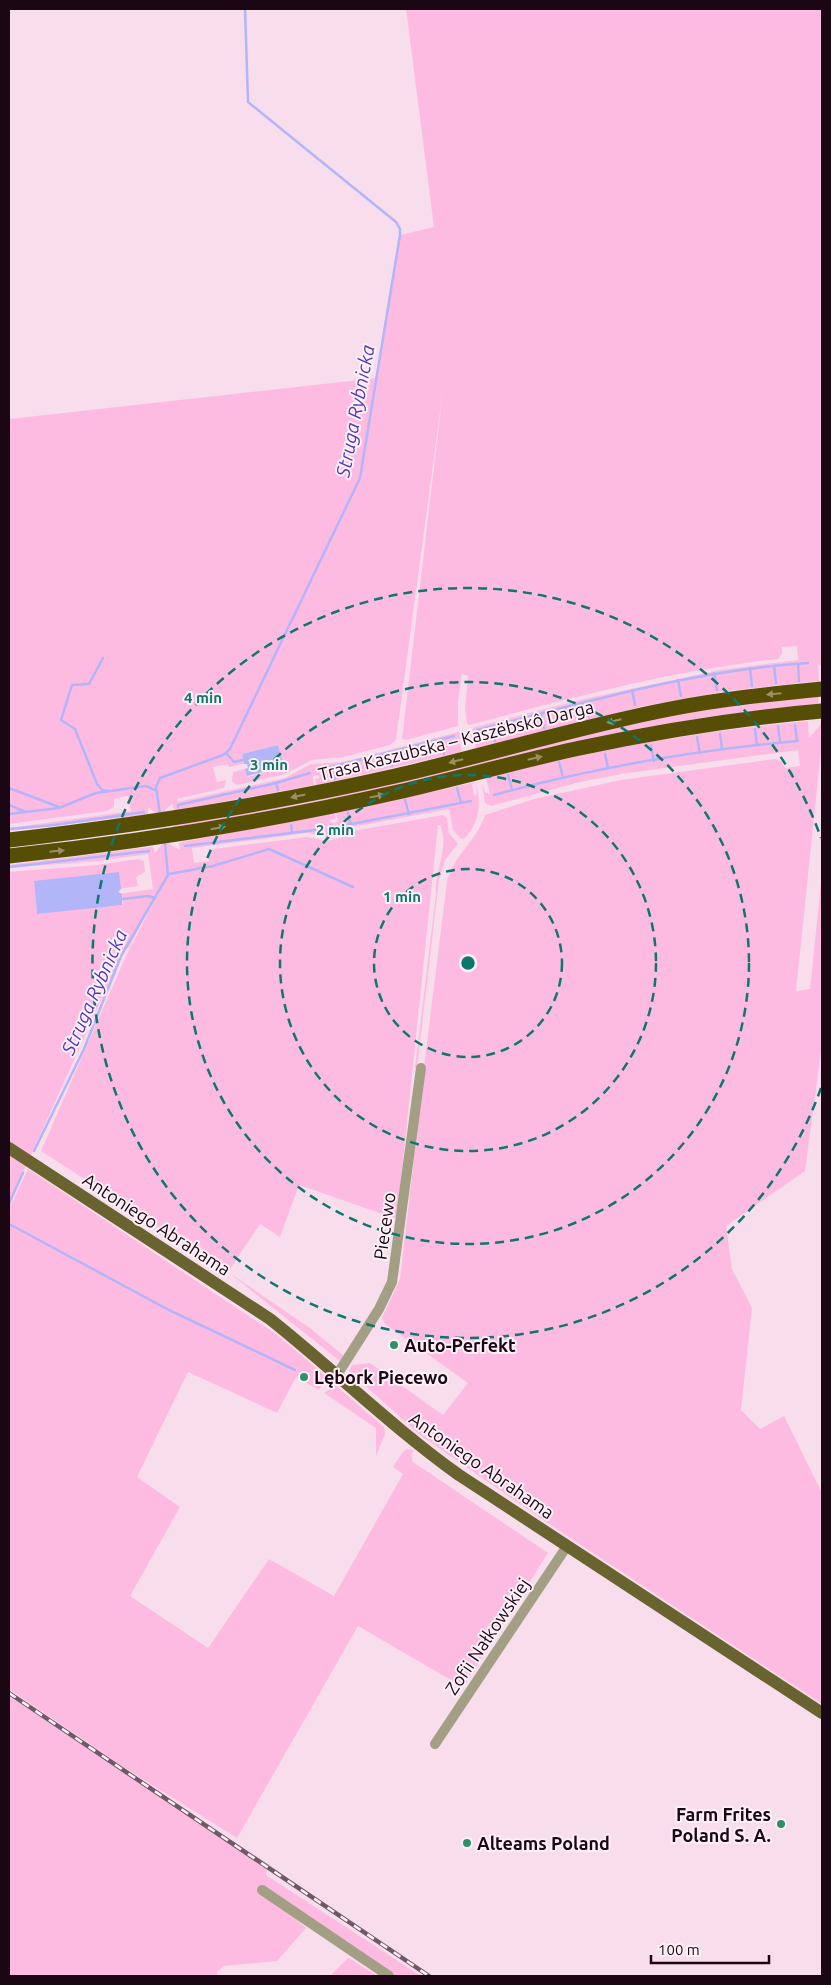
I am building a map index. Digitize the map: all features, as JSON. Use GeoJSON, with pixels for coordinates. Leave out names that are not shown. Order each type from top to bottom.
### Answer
{"type":"FeatureCollection","features":[{"type":"Feature","properties":{"kind":"highway","name":"Trasa Kaszubska – Kaszëbskô Darga"},"geometry":{"type":"LineString","coordinates":[[9,840],[93,830],[260,804],[394,776],[654,712],[751,696],[822,689]]}},
{"type":"Feature","properties":{"kind":"highway","name":"Trasa Kaszubska – Kaszëbskô Darga"},"geometry":{"type":"LineString","coordinates":[[9,856],[95,847],[264,820],[398,792],[632,737],[745,718],[822,711]]}},
{"type":"Feature","properties":{"kind":"main road","name":"Antoniego Abrahama"},"geometry":{"type":"LineString","coordinates":[[9,1148],[254,1308],[337,1374],[418,1446],[822,1713]]}},
{"type":"Feature","properties":{"kind":"street","name":"Piecewo"},"geometry":{"type":"LineString","coordinates":[[337,1374],[379,1309],[392,1282],[421,1068]]}},
{"type":"Feature","properties":{"kind":"street","name":"Zofii Nałkowskiej"},"geometry":{"type":"LineString","coordinates":[[435,1744],[567,1546]]}},
{"type":"Feature","properties":{"kind":"street"},"geometry":{"type":"LineString","coordinates":[[262,1890],[388,1976]]}},
{"type":"Feature","properties":{"kind":"shaded area"},"geometry":{"type":"Polygon","coordinates":[[[406,9],[822,9],[822,667],[818,664],[819,681],[727,691],[644,706],[463,752],[476,747],[473,735],[471,736],[472,745],[469,732],[475,727],[584,699],[720,670],[798,660],[797,646],[782,647],[782,654],[778,659],[700,670],[622,686],[469,725],[467,724],[465,709],[468,676],[462,674],[458,701],[458,726],[406,740],[402,739],[443,390],[396,740],[390,745],[343,757],[312,760],[285,774],[237,785],[232,781],[233,772],[248,768],[245,769],[248,777],[284,767],[278,745],[242,754],[244,764],[229,767],[228,764],[213,767],[217,782],[226,780],[224,788],[177,799],[177,802],[285,778],[311,764],[343,762],[458,732],[463,734],[466,747],[463,738],[459,738],[462,752],[316,785],[315,779],[320,778],[318,775],[313,776],[314,785],[178,810],[174,810],[172,804],[165,810],[169,844],[180,850],[179,843],[182,842],[335,813],[336,819],[330,820],[333,823],[338,822],[336,813],[485,780],[472,784],[474,795],[477,794],[476,785],[477,787],[479,808],[476,821],[464,839],[460,838],[453,830],[449,809],[352,827],[327,837],[307,833],[192,848],[194,863],[209,861],[209,852],[213,849],[307,837],[327,841],[342,837],[353,831],[443,815],[447,818],[449,833],[458,844],[445,860],[439,880],[417,1068],[415,1068],[437,877],[443,850],[443,833],[440,825],[438,825],[397,1219],[299,1185],[280,1237],[260,1224],[228,1272],[41,1151],[126,956],[158,894],[156,893],[129,948],[127,947],[121,956],[23,1173],[9,1209],[9,872],[97,865],[138,859],[144,861],[145,872],[136,877],[138,886],[119,889],[34,881],[37,913],[123,904],[122,894],[118,894],[153,889],[148,854],[98,861],[9,868],[9,865],[149,847],[153,847],[155,853],[162,844],[157,814],[148,807],[148,814],[144,815],[9,831],[9,828],[131,811],[128,796],[114,799],[114,807],[107,811],[9,824],[9,419],[377,378],[400,235],[434,227],[406,9]]]}},
{"type":"Feature","properties":{"kind":"shaded area"},"geometry":{"type":"Polygon","coordinates":[[[819,695],[818,705],[174,829],[173,825],[684,712],[819,695]]]}},
{"type":"Feature","properties":{"kind":"shaded area"},"geometry":{"type":"Polygon","coordinates":[[[808,721],[809,738],[822,723],[822,741],[796,991],[810,989],[822,873],[822,1044],[805,1171],[726,1226],[732,1269],[752,1308],[741,1410],[760,1429],[784,1416],[822,1493],[822,1704],[552,1526],[420,1435],[349,1371],[352,1365],[370,1363],[443,1415],[468,1383],[385,1324],[382,1318],[400,1279],[415,1150],[421,1069],[424,1067],[447,881],[455,863],[477,832],[485,815],[534,799],[621,780],[775,759],[781,761],[785,768],[800,766],[798,750],[621,774],[576,783],[491,806],[485,803],[482,784],[485,792],[490,794],[486,778],[606,750],[727,730],[808,721]]]}},
{"type":"Feature","properties":{"kind":"shaded area"},"geometry":{"type":"Polygon","coordinates":[[[28,1169],[276,1334],[327,1377],[319,1390],[296,1377],[277,1413],[188,1372],[137,1477],[180,1507],[130,1596],[208,1648],[269,1559],[334,1596],[403,1474],[393,1467],[407,1449],[414,1450],[411,1455],[413,1462],[548,1553],[463,1687],[358,1626],[237,1838],[125,1768],[9,1689],[9,1209],[28,1169]]]}},
{"type":"Feature","properties":{"kind":"shaded area"},"geometry":{"type":"Polygon","coordinates":[[[228,1272],[310,1328],[344,1356],[340,1361],[228,1272]]]}},
{"type":"Feature","properties":{"kind":"shaded area"},"geometry":{"type":"Polygon","coordinates":[[[335,1385],[384,1427],[385,1434],[376,1456],[376,1428],[324,1393],[335,1385]]]}},
{"type":"Feature","properties":{"kind":"shaded area"},"geometry":{"type":"Polygon","coordinates":[[[9,1695],[268,1864],[266,1875],[421,1976],[389,1976],[267,1894],[306,1928],[277,1961],[224,1966],[217,1972],[217,1976],[9,1976],[9,1695]]]}},
{"type":"Feature","properties":{"kind":"shaded area"},"geometry":{"type":"Polygon","coordinates":[[[349,1958],[377,1976],[330,1976],[349,1958]]]}},
{"type":"Feature","properties":{"kind":"water"},"geometry":{"type":"Polygon","coordinates":[[[278,745],[284,767],[247,776],[245,769],[248,768],[247,764],[244,764],[242,754],[278,745]]]}},
{"type":"Feature","properties":{"kind":"water"},"geometry":{"type":"Polygon","coordinates":[[[119,872],[121,889],[118,892],[122,894],[122,905],[37,914],[34,881],[119,872]]]}},
{"type":"Feature","properties":{"kind":"waterway","name":"Struga Rybnicka"},"geometry":{"type":"LineString","coordinates":[[160,814],[156,787],[160,778],[223,755],[230,749],[360,478],[400,235],[400,229],[396,222],[248,102],[245,9]]}},
{"type":"Feature","properties":{"kind":"waterway"},"geometry":{"type":"LineString","coordinates":[[103,658],[89,684],[72,685],[61,720],[75,729],[97,784],[102,790],[109,791]]}},
{"type":"Feature","properties":{"kind":"waterway"},"geometry":{"type":"LineString","coordinates":[[477,730],[600,698],[682,680],[724,672],[808,663]]}},
{"type":"Feature","properties":{"kind":"waterway"},"geometry":{"type":"LineString","coordinates":[[798,664],[799,681]]}},
{"type":"Feature","properties":{"kind":"waterway"},"geometry":{"type":"LineString","coordinates":[[774,666],[776,683]]}},
{"type":"Feature","properties":{"kind":"waterway"},"geometry":{"type":"LineString","coordinates":[[750,668],[752,686]]}},
{"type":"Feature","properties":{"kind":"waterway"},"geometry":{"type":"LineString","coordinates":[[714,673],[717,690]]}},
{"type":"Feature","properties":{"kind":"waterway"},"geometry":{"type":"LineString","coordinates":[[678,680],[681,696]]}},
{"type":"Feature","properties":{"kind":"waterway"},"geometry":{"type":"LineString","coordinates":[[632,690],[635,705]]}},
{"type":"Feature","properties":{"kind":"waterway"},"geometry":{"type":"LineString","coordinates":[[585,702],[589,716]]}},
{"type":"Feature","properties":{"kind":"waterway"},"geometry":{"type":"LineString","coordinates":[[541,714],[544,728]]}},
{"type":"Feature","properties":{"kind":"waterway"},"geometry":{"type":"LineString","coordinates":[[795,725],[797,741]]}},
{"type":"Feature","properties":{"kind":"waterway"},"geometry":{"type":"LineString","coordinates":[[491,726],[495,741]]}},
{"type":"Feature","properties":{"kind":"waterway"},"geometry":{"type":"LineString","coordinates":[[778,726],[780,742]]}},
{"type":"Feature","properties":{"kind":"waterway"},"geometry":{"type":"LineString","coordinates":[[755,729],[757,745]]}},
{"type":"Feature","properties":{"kind":"waterway"},"geometry":{"type":"LineString","coordinates":[[720,734],[722,749]]}},
{"type":"Feature","properties":{"kind":"waterway"},"geometry":{"type":"LineString","coordinates":[[327,768],[454,736]]}},
{"type":"Feature","properties":{"kind":"waterway"},"geometry":{"type":"LineString","coordinates":[[697,737],[700,753]]}},
{"type":"Feature","properties":{"kind":"waterway"},"geometry":{"type":"LineString","coordinates":[[440,740],[444,754]]}},
{"type":"Feature","properties":{"kind":"waterway"},"geometry":{"type":"LineString","coordinates":[[494,795],[569,776],[645,761],[721,749],[798,741]]}},
{"type":"Feature","properties":{"kind":"waterway"},"geometry":{"type":"LineString","coordinates":[[651,746],[654,761]]}},
{"type":"Feature","properties":{"kind":"waterway"},"geometry":{"type":"LineString","coordinates":[[389,752],[392,766]]}},
{"type":"Feature","properties":{"kind":"waterway"},"geometry":{"type":"LineString","coordinates":[[226,753],[234,762],[243,760]]}},
{"type":"Feature","properties":{"kind":"waterway"},"geometry":{"type":"LineString","coordinates":[[605,754],[608,768]]}},
{"type":"Feature","properties":{"kind":"waterway"},"geometry":{"type":"LineString","coordinates":[[559,762],[563,777]]}},
{"type":"Feature","properties":{"kind":"waterway"},"geometry":{"type":"LineString","coordinates":[[333,767],[335,779]]}},
{"type":"Feature","properties":{"kind":"waterway"},"geometry":{"type":"LineString","coordinates":[[178,807],[178,805],[276,783],[310,773]]}},
{"type":"Feature","properties":{"kind":"waterway"},"geometry":{"type":"LineString","coordinates":[[508,775],[512,790]]}},
{"type":"Feature","properties":{"kind":"waterway"},"geometry":{"type":"LineString","coordinates":[[276,783],[278,790]]}},
{"type":"Feature","properties":{"kind":"waterway"},"geometry":{"type":"LineString","coordinates":[[9,814],[59,808],[96,793],[146,786],[157,791]]}},
{"type":"Feature","properties":{"kind":"waterway"},"geometry":{"type":"LineString","coordinates":[[9,788],[59,807]]}},
{"type":"Feature","properties":{"kind":"waterway"},"geometry":{"type":"LineString","coordinates":[[457,788],[461,803]]}},
{"type":"Feature","properties":{"kind":"waterway"},"geometry":{"type":"LineString","coordinates":[[405,800],[409,814]]}},
{"type":"Feature","properties":{"kind":"waterway"},"geometry":{"type":"LineString","coordinates":[[341,826],[471,801]]}},
{"type":"Feature","properties":{"kind":"waterway"},"geometry":{"type":"LineString","coordinates":[[9,805],[26,812]]}},
{"type":"Feature","properties":{"kind":"waterway"},"geometry":{"type":"LineString","coordinates":[[9,829],[54,825],[144,812]]}},
{"type":"Feature","properties":{"kind":"waterway"},"geometry":{"type":"LineString","coordinates":[[348,813],[351,825]]}},
{"type":"Feature","properties":{"kind":"waterway"},"geometry":{"type":"LineString","coordinates":[[291,825],[292,832]]}},
{"type":"Feature","properties":{"kind":"waterway"},"geometry":{"type":"LineString","coordinates":[[185,846],[323,829]]}},
{"type":"Feature","properties":{"kind":"waterway","name":"Struga Rybnicka"},"geometry":{"type":"LineString","coordinates":[[34,1151],[84,1049],[121,956],[168,875],[165,844]]}},
{"type":"Feature","properties":{"kind":"waterway"},"geometry":{"type":"LineString","coordinates":[[169,874],[213,866],[269,849],[353,887]]}},
{"type":"Feature","properties":{"kind":"waterway"},"geometry":{"type":"LineString","coordinates":[[9,867],[149,851]]}},
{"type":"Feature","properties":{"kind":"waterway"},"geometry":{"type":"LineString","coordinates":[[122,899],[148,896],[155,898]]}},
{"type":"Feature","properties":{"kind":"waterway","name":"Struga Rybnicka"},"geometry":{"type":"LineString","coordinates":[[9,1203],[23,1173]]}},
{"type":"Feature","properties":{"kind":"waterway"},"geometry":{"type":"LineString","coordinates":[[9,1224],[169,1310],[295,1370]]}},
{"type":"Feature","properties":{"kind":"railway"},"geometry":{"type":"LineString","coordinates":[[9,1693],[429,1976]]}},
{"type":"Feature","properties":{"kind":"place","name":"Auto-Perfekt"},"geometry":{"type":"Point","coordinates":[394,1345]}},
{"type":"Feature","properties":{"kind":"place","name":"Lębork Piecewo"},"geometry":{"type":"Point","coordinates":[304,1377]}},
{"type":"Feature","properties":{"kind":"place","name":"Farm Frites Poland S. A."},"geometry":{"type":"Point","coordinates":[781,1824]}},
{"type":"Feature","properties":{"kind":"place","name":"Alteams Poland"},"geometry":{"type":"Point","coordinates":[467,1843]}}]}
